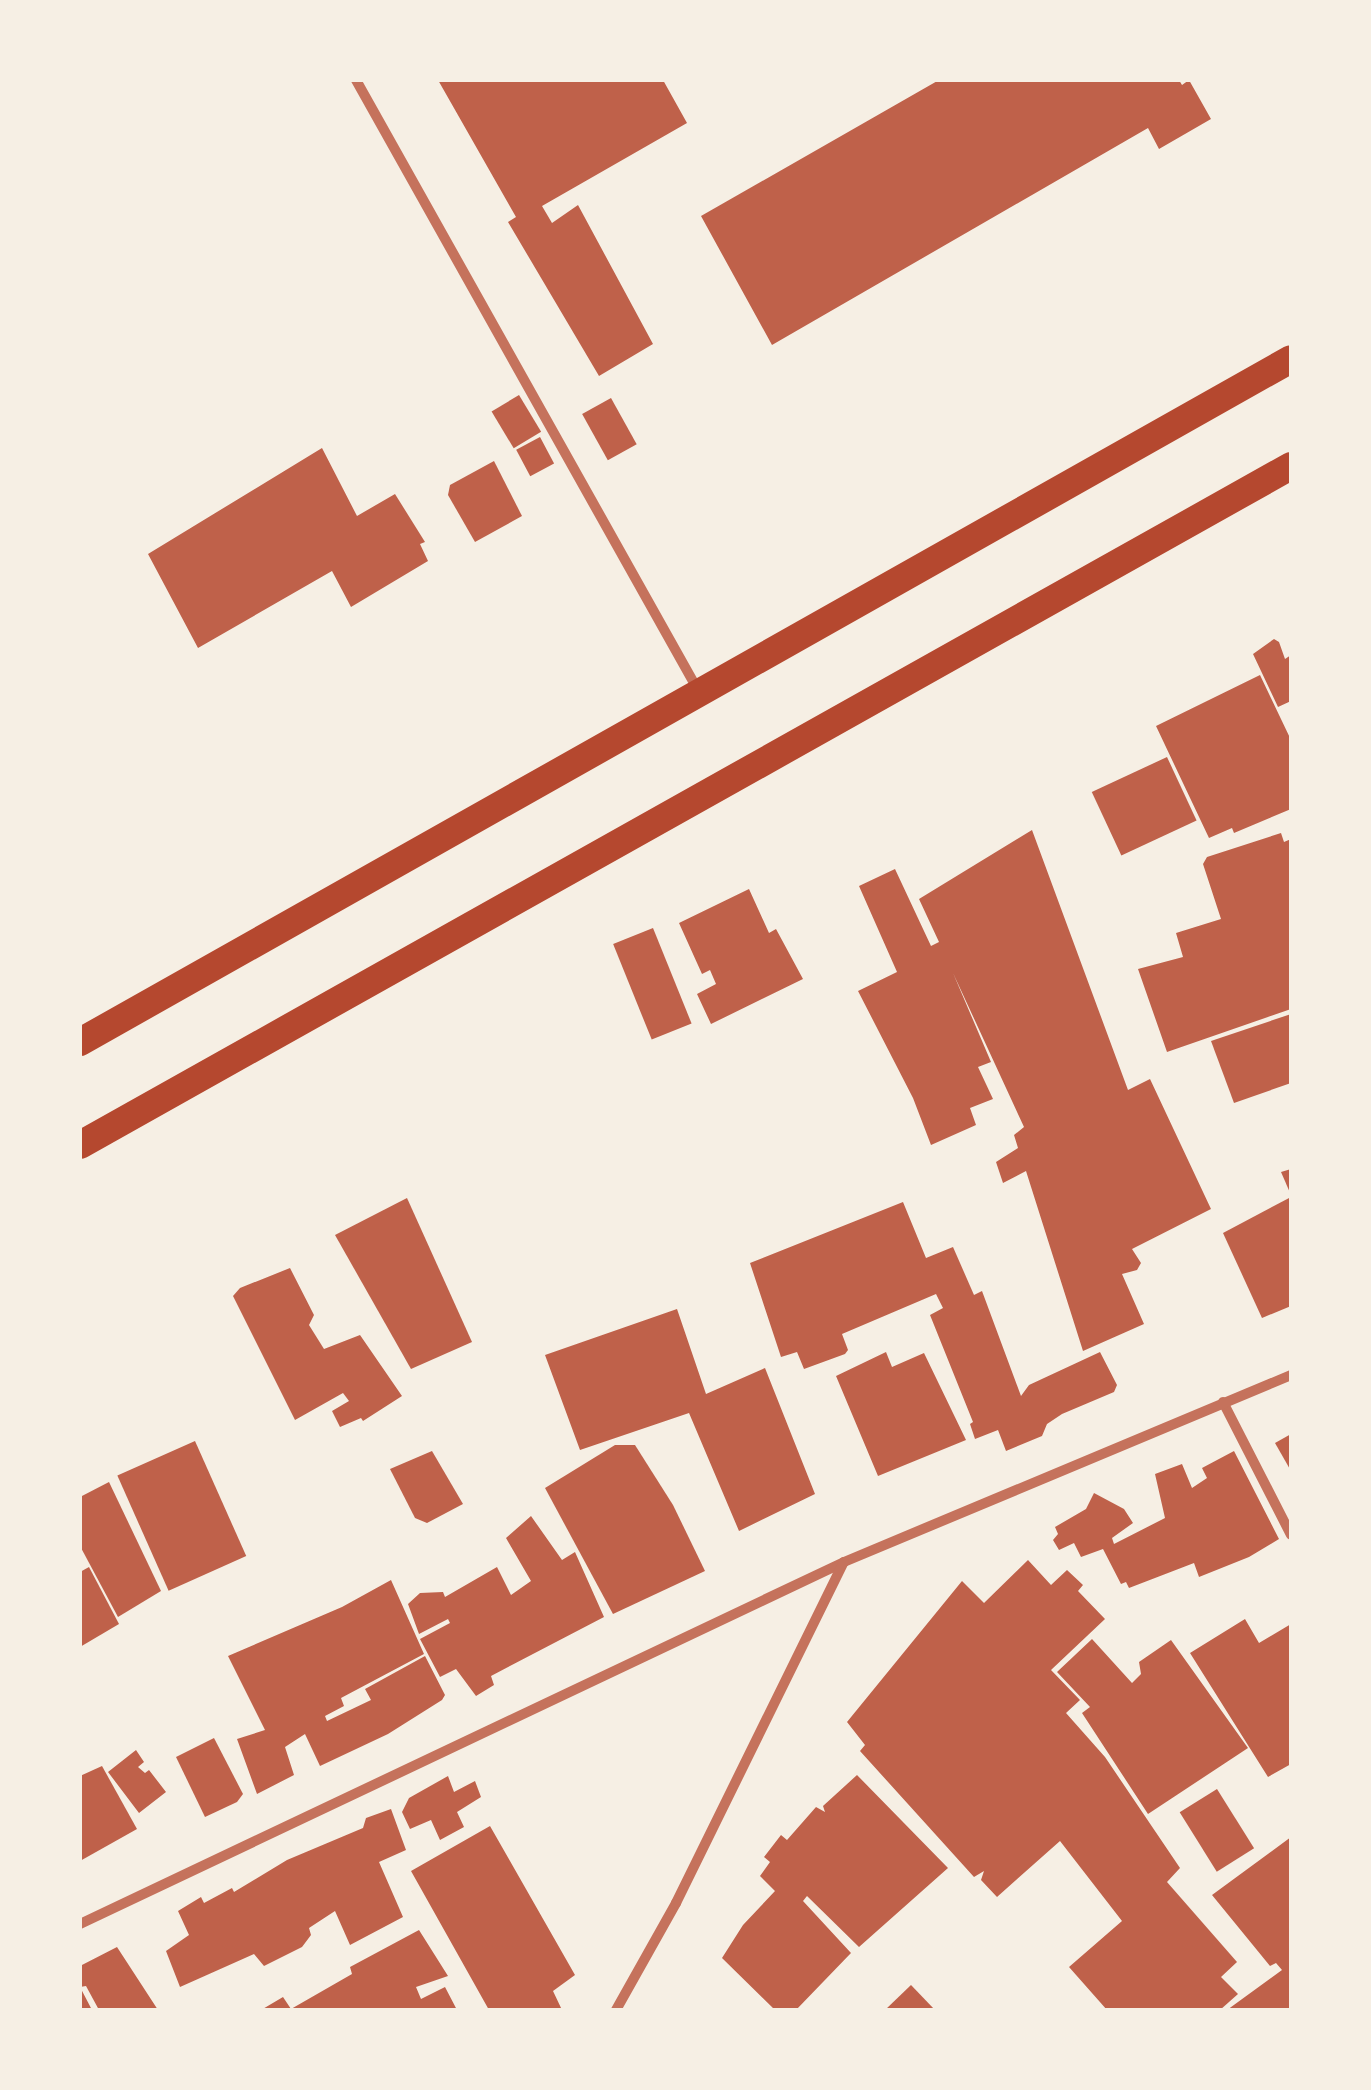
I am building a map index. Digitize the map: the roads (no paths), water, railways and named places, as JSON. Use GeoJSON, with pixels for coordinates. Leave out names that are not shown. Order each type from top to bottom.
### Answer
{"type":"FeatureCollection","features":[{"type":"Feature","properties":{"kind":"highway"},"geometry":{"type":"LineString","coordinates":[[80,1042],[1291,360]]}},
{"type":"Feature","properties":{"kind":"highway"},"geometry":{"type":"LineString","coordinates":[[80,1146],[1291,466]]}},
{"type":"Feature","properties":{"kind":"street"},"geometry":{"type":"LineString","coordinates":[[356,80],[700,693]]}},
{"type":"Feature","properties":{"kind":"street"},"geometry":{"type":"LineString","coordinates":[[80,1924],[844,1562],[1291,1376]]}},
{"type":"Feature","properties":{"kind":"street"},"geometry":{"type":"LineString","coordinates":[[1223,1402],[1291,1535]]}},
{"type":"Feature","properties":{"kind":"street"},"geometry":{"type":"LineString","coordinates":[[616,2010],[676,1903],[844,1562]]}}]}
